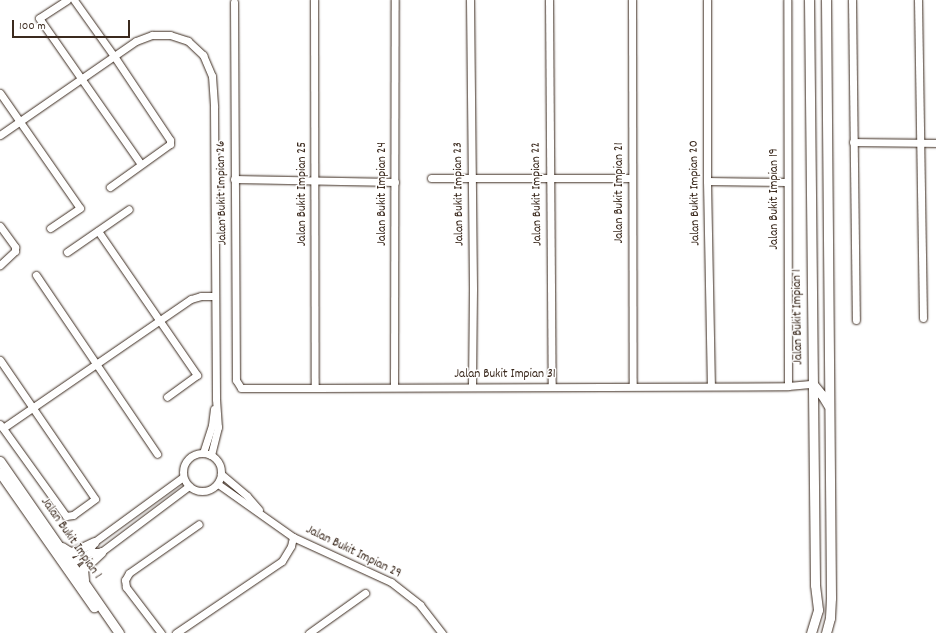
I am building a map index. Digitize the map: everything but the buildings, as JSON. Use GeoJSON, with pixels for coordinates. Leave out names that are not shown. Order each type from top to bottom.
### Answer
{"type":"FeatureCollection","features":[{"type":"Feature","properties":{"kind":"street"},"geometry":{"type":"LineString","coordinates":[[67,0],[39,18],[141,164]]}},
{"type":"Feature","properties":{"kind":"street"},"geometry":{"type":"LineString","coordinates":[[74,0],[114,56],[170,140],[170,144],[110,187]]}},
{"type":"Feature","properties":{"kind":"street","name":"Jalan Bukit Impian 25"},"geometry":{"type":"LineString","coordinates":[[314,0],[315,388]]}},
{"type":"Feature","properties":{"kind":"street","name":"Jalan Bukit Impian 24"},"geometry":{"type":"LineString","coordinates":[[394,387],[395,0]]}},
{"type":"Feature","properties":{"kind":"street","name":"Jalan Bukit Impian 23"},"geometry":{"type":"LineString","coordinates":[[470,0],[472,387]]}},
{"type":"Feature","properties":{"kind":"street","name":"Jalan Bukit Impian 22"},"geometry":{"type":"LineString","coordinates":[[549,0],[549,178],[552,387]]}},
{"type":"Feature","properties":{"kind":"street","name":"Jalan Bukit Impian 21"},"geometry":{"type":"LineString","coordinates":[[632,0],[633,386]]}},
{"type":"Feature","properties":{"kind":"street","name":"Jalan Bukit Impian 20"},"geometry":{"type":"LineString","coordinates":[[707,0],[707,181],[711,386]]}},
{"type":"Feature","properties":{"kind":"street","name":"Jalan Bukit Impian 19"},"geometry":{"type":"LineString","coordinates":[[787,0],[788,386]]}},
{"type":"Feature","properties":{"kind":"street","name":"Jalan Bukit Impian 1"},"geometry":{"type":"LineString","coordinates":[[808,0],[815,585],[818,610],[811,633]]}},
{"type":"Feature","properties":{"kind":"street"},"geometry":{"type":"LineString","coordinates":[[826,0],[831,598],[830,618],[826,633]]}},
{"type":"Feature","properties":{"kind":"street"},"geometry":{"type":"LineString","coordinates":[[852,0],[856,320]]}},
{"type":"Feature","properties":{"kind":"street"},"geometry":{"type":"LineString","coordinates":[[918,0],[923,318]]}},
{"type":"Feature","properties":{"kind":"street","name":"Jalan Bukit Impian 26"},"geometry":{"type":"LineString","coordinates":[[234,2],[234,179],[238,384]]}},
{"type":"Feature","properties":{"kind":"street"},"geometry":{"type":"LineString","coordinates":[[0,135],[136,41],[152,36],[170,35],[188,41],[203,55],[212,76],[214,107],[214,296],[218,427],[212,455]]}},
{"type":"Feature","properties":{"kind":"street"},"geometry":{"type":"LineString","coordinates":[[0,93],[80,208],[50,228]]}},
{"type":"Feature","properties":{"kind":"street"},"geometry":{"type":"LineString","coordinates":[[853,142],[936,143]]}},
{"type":"Feature","properties":{"kind":"street"},"geometry":{"type":"LineString","coordinates":[[431,178],[632,178]]}},
{"type":"Feature","properties":{"kind":"street"},"geometry":{"type":"LineString","coordinates":[[234,179],[395,182]]}},
{"type":"Feature","properties":{"kind":"street"},"geometry":{"type":"LineString","coordinates":[[707,181],[787,182]]}},
{"type":"Feature","properties":{"kind":"street"},"geometry":{"type":"LineString","coordinates":[[67,252],[129,209]]}},
{"type":"Feature","properties":{"kind":"street"},"geometry":{"type":"LineString","coordinates":[[0,226],[15,247],[15,252],[0,265]]}},
{"type":"Feature","properties":{"kind":"street"},"geometry":{"type":"LineString","coordinates":[[98,231],[197,375],[167,397]]}},
{"type":"Feature","properties":{"kind":"street"},"geometry":{"type":"LineString","coordinates":[[36,275],[157,454]]}},
{"type":"Feature","properties":{"kind":"street"},"geometry":{"type":"LineString","coordinates":[[0,360],[32,408],[95,499],[70,517],[66,516],[62,512],[1,426],[32,408],[191,299],[201,296],[214,296]]}},
{"type":"Feature","properties":{"kind":"street"},"geometry":{"type":"LineString","coordinates":[[788,386],[813,384],[823,375],[829,365]]}},
{"type":"Feature","properties":{"kind":"street","name":"Jalan Bukit Impian 31"},"geometry":{"type":"LineString","coordinates":[[238,384],[241,388],[788,386]]}},
{"type":"Feature","properties":{"kind":"street"},"geometry":{"type":"LineString","coordinates":[[813,384],[829,407]]}},
{"type":"Feature","properties":{"kind":"street"},"geometry":{"type":"LineString","coordinates":[[203,453],[212,425],[216,399]]}},
{"type":"Feature","properties":{"kind":"street"},"geometry":{"type":"LineString","coordinates":[[197,453],[203,453],[212,455],[218,461],[221,474],[218,484],[207,491],[200,491],[189,486],[183,477],[182,471],[187,460],[197,453]]}},
{"type":"Feature","properties":{"kind":"street","name":"Jalan Bukit Impian 1"},"geometry":{"type":"LineString","coordinates":[[0,461],[88,587],[118,633]]}},
{"type":"Feature","properties":{"kind":"street","name":"Jalan Bukit Impian 1"},"geometry":{"type":"LineString","coordinates":[[0,473],[74,579],[115,633]]}},
{"type":"Feature","properties":{"kind":"street","name":"Jalan Bukit Impian 29"},"geometry":{"type":"LineString","coordinates":[[221,474],[247,496],[265,518]]}},
{"type":"Feature","properties":{"kind":"street"},"geometry":{"type":"LineString","coordinates":[[53,537],[62,547],[70,552],[94,542],[183,477]]}},
{"type":"Feature","properties":{"kind":"street","name":"Jalan Bukit Impian 29"},"geometry":{"type":"LineString","coordinates":[[218,484],[293,537],[391,582],[420,605],[442,633]]}},
{"type":"Feature","properties":{"kind":"street"},"geometry":{"type":"LineString","coordinates":[[88,587],[83,578],[83,569],[101,552],[189,486]]}},
{"type":"Feature","properties":{"kind":"street"},"geometry":{"type":"LineString","coordinates":[[152,501],[158,510]]}},
{"type":"Feature","properties":{"kind":"street"},"geometry":{"type":"LineString","coordinates":[[121,522],[128,532]]}},
{"type":"Feature","properties":{"kind":"street"},"geometry":{"type":"LineString","coordinates":[[161,633],[126,587],[125,580],[129,572],[199,524]]}},
{"type":"Feature","properties":{"kind":"street"},"geometry":{"type":"LineString","coordinates":[[176,633],[282,561],[291,546],[293,537]]}},
{"type":"Feature","properties":{"kind":"street"},"geometry":{"type":"LineString","coordinates":[[91,552],[94,542]]}},
{"type":"Feature","properties":{"kind":"street"},"geometry":{"type":"LineString","coordinates":[[71,563],[91,552],[101,552]]}},
{"type":"Feature","properties":{"kind":"street"},"geometry":{"type":"LineString","coordinates":[[57,555],[71,563],[74,579]]}},
{"type":"Feature","properties":{"kind":"street"},"geometry":{"type":"LineString","coordinates":[[309,633],[365,592]]}}]}
